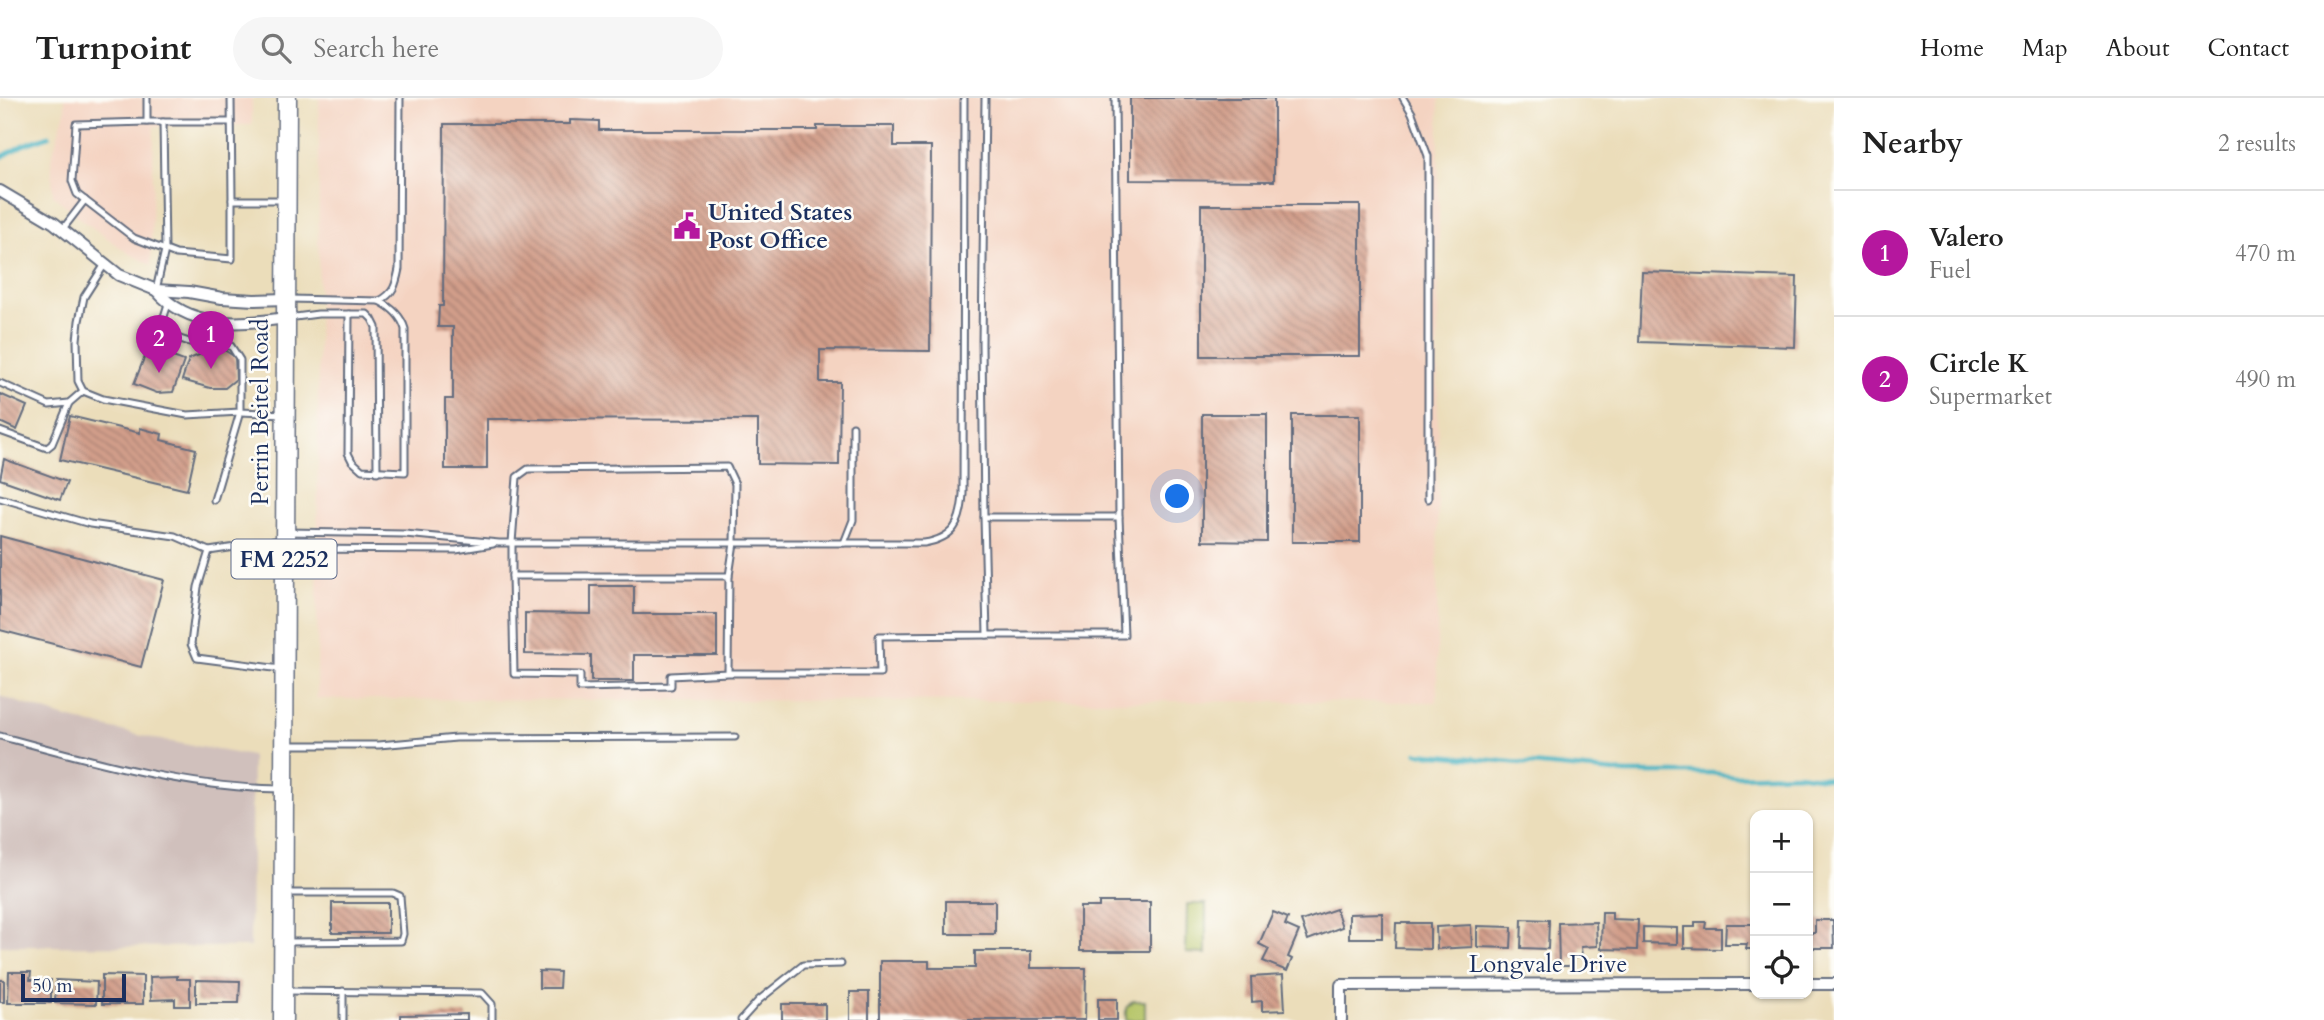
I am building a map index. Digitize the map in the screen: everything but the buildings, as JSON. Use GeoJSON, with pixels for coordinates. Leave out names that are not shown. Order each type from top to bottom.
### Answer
{"type":"FeatureCollection","features":[{"type":"Feature","properties":{"kind":"main road","name":"Perrin Beitel Road"},"geometry":{"type":"LineString","coordinates":[[283,1020],[287,98]]}},
{"type":"Feature","properties":{"kind":"street"},"geometry":{"type":"LineString","coordinates":[[0,191],[62,230],[119,275],[156,290],[222,298],[285,299]]}},
{"type":"Feature","properties":{"kind":"street"},"geometry":{"type":"LineString","coordinates":[[156,290],[168,304],[183,314],[225,322],[253,323],[285,318]]}},
{"type":"Feature","properties":{"kind":"street"},"geometry":{"type":"LineString","coordinates":[[1813,984],[1834,984]]}},
{"type":"Feature","properties":{"kind":"street","name":"Longvale Drive"},"geometry":{"type":"LineString","coordinates":[[1341,1020],[1341,985],[1750,985]]}},
{"type":"Feature","properties":{"kind":"lane"},"geometry":{"type":"LineString","coordinates":[[147,98],[147,122]]}},
{"type":"Feature","properties":{"kind":"lane"},"geometry":{"type":"LineString","coordinates":[[231,98],[232,259],[176,254],[134,238],[77,194],[72,181],[76,124],[231,122]]}},
{"type":"Feature","properties":{"kind":"lane"},"geometry":{"type":"LineString","coordinates":[[285,299],[379,300],[390,296],[396,285],[399,269],[400,98]]}},
{"type":"Feature","properties":{"kind":"lane"},"geometry":{"type":"LineString","coordinates":[[0,498],[90,524],[175,536],[209,551],[284,540],[405,534],[499,543],[924,543],[940,540],[954,529],[961,512],[964,98]]}},
{"type":"Feature","properties":{"kind":"lane"},"geometry":{"type":"LineString","coordinates":[[985,98],[982,344],[987,635]]}},
{"type":"Feature","properties":{"kind":"lane"},"geometry":{"type":"LineString","coordinates":[[728,673],[729,576],[734,543],[735,484],[727,467],[528,469],[517,477],[512,543],[514,674],[580,675],[580,688],[671,685],[671,676],[728,673],[880,673],[880,636],[1124,635],[1119,517],[1115,98]]}},
{"type":"Feature","properties":{"kind":"lane"},"geometry":{"type":"LineString","coordinates":[[1403,98],[1412,113],[1427,156],[1428,499]]}},
{"type":"Feature","properties":{"kind":"lane"},"geometry":{"type":"LineString","coordinates":[[156,290],[164,250],[163,122]]}},
{"type":"Feature","properties":{"kind":"lane"},"geometry":{"type":"LineString","coordinates":[[62,230],[85,200]]}},
{"type":"Feature","properties":{"kind":"lane"},"geometry":{"type":"LineString","coordinates":[[232,200],[286,200]]}},
{"type":"Feature","properties":{"kind":"lane"},"geometry":{"type":"LineString","coordinates":[[105,264],[84,297],[79,321],[78,381],[83,391],[103,399],[187,415],[240,412],[285,414]]}},
{"type":"Feature","properties":{"kind":"lane"},"geometry":{"type":"LineString","coordinates":[[349,314],[348,453],[362,470],[405,472],[405,329],[399,317],[379,300]]}},
{"type":"Feature","properties":{"kind":"lane"},"geometry":{"type":"LineString","coordinates":[[168,304],[161,326],[167,332],[186,343],[231,346],[240,359],[240,412],[214,500]]}},
{"type":"Feature","properties":{"kind":"lane"},"geometry":{"type":"LineString","coordinates":[[285,318],[318,314],[367,314],[372,319],[376,327],[377,472]]}},
{"type":"Feature","properties":{"kind":"lane"},"geometry":{"type":"LineString","coordinates":[[213,345],[225,322]]}},
{"type":"Feature","properties":{"kind":"lane"},"geometry":{"type":"LineString","coordinates":[[0,383],[49,405],[69,403]]}},
{"type":"Feature","properties":{"kind":"lane"},"geometry":{"type":"LineString","coordinates":[[0,431],[47,448],[52,444],[69,403],[83,391]]}},
{"type":"Feature","properties":{"kind":"lane"},"geometry":{"type":"LineString","coordinates":[[844,543],[853,520],[853,426]]}},
{"type":"Feature","properties":{"kind":"lane"},"geometry":{"type":"LineString","coordinates":[[984,517],[1119,517]]}},
{"type":"Feature","properties":{"kind":"lane"},"geometry":{"type":"LineString","coordinates":[[284,540],[456,550],[499,543]]}},
{"type":"Feature","properties":{"kind":"lane"},"geometry":{"type":"LineString","coordinates":[[209,551],[198,587],[191,644],[197,658],[284,669]]}},
{"type":"Feature","properties":{"kind":"lane"},"geometry":{"type":"LineString","coordinates":[[512,576],[729,576]]}},
{"type":"Feature","properties":{"kind":"lane"},"geometry":{"type":"LineString","coordinates":[[0,736],[88,760],[202,784],[240,789],[284,789]]}},
{"type":"Feature","properties":{"kind":"lane"},"geometry":{"type":"LineString","coordinates":[[284,745],[379,745],[456,738],[735,737]]}},
{"type":"Feature","properties":{"kind":"lane"},"geometry":{"type":"LineString","coordinates":[[283,893],[393,893],[400,896],[403,934],[401,941],[283,942]]}},
{"type":"Feature","properties":{"kind":"lane"},"geometry":{"type":"LineString","coordinates":[[741,1020],[759,1000],[803,965],[841,964]]}},
{"type":"Feature","properties":{"kind":"lane"},"geometry":{"type":"LineString","coordinates":[[283,990],[482,993],[492,1004],[492,1020]]}},
{"type":"Feature","properties":{"kind":"lane"},"geometry":{"type":"LineString","coordinates":[[343,1020],[344,991]]}},
{"type":"Feature","properties":{"kind":"shaded area"},"geometry":{"type":"Polygon","coordinates":[[[65,98],[252,98],[252,125],[154,126],[151,265],[128,253],[86,223],[53,195],[51,159],[65,111],[65,98]]]}},
{"type":"Feature","properties":{"kind":"shaded area"},"geometry":{"type":"Polygon","coordinates":[[[319,98],[1439,98],[1437,702],[317,699],[319,98]]]}},
{"type":"Feature","properties":{"kind":"shaded area"},"geometry":{"type":"Polygon","coordinates":[[[0,696],[63,717],[155,739],[252,756],[250,947],[0,946],[0,696]]]}},
{"type":"Feature","properties":{"kind":"green space"},"geometry":{"type":"Polygon","coordinates":[[[1187,904],[1206,904],[1206,954],[1186,953],[1187,904]]]}},
{"type":"Feature","properties":{"kind":"green space"},"geometry":{"type":"Polygon","coordinates":[[[1133,1001],[1145,1001],[1145,1020],[1126,1020],[1126,1008],[1133,1001]]]}},
{"type":"Feature","properties":{"kind":"waterway"},"geometry":{"type":"LineString","coordinates":[[0,158],[23,145],[49,136]]}},
{"type":"Feature","properties":{"kind":"waterway"},"geometry":{"type":"LineString","coordinates":[[1417,753],[1626,773],[1712,773],[1735,776],[1797,774],[1834,779]]}},
{"type":"Feature","properties":{"kind":"place","name":"United States Post Office"},"geometry":{"type":"Point","coordinates":[687,226]}},
{"type":"Feature","properties":{"kind":"place","name":"Valero"},"geometry":{"type":"Point","coordinates":[211,369]}},
{"type":"Feature","properties":{"kind":"place","name":"Circle K"},"geometry":{"type":"Point","coordinates":[159,373]}}]}
